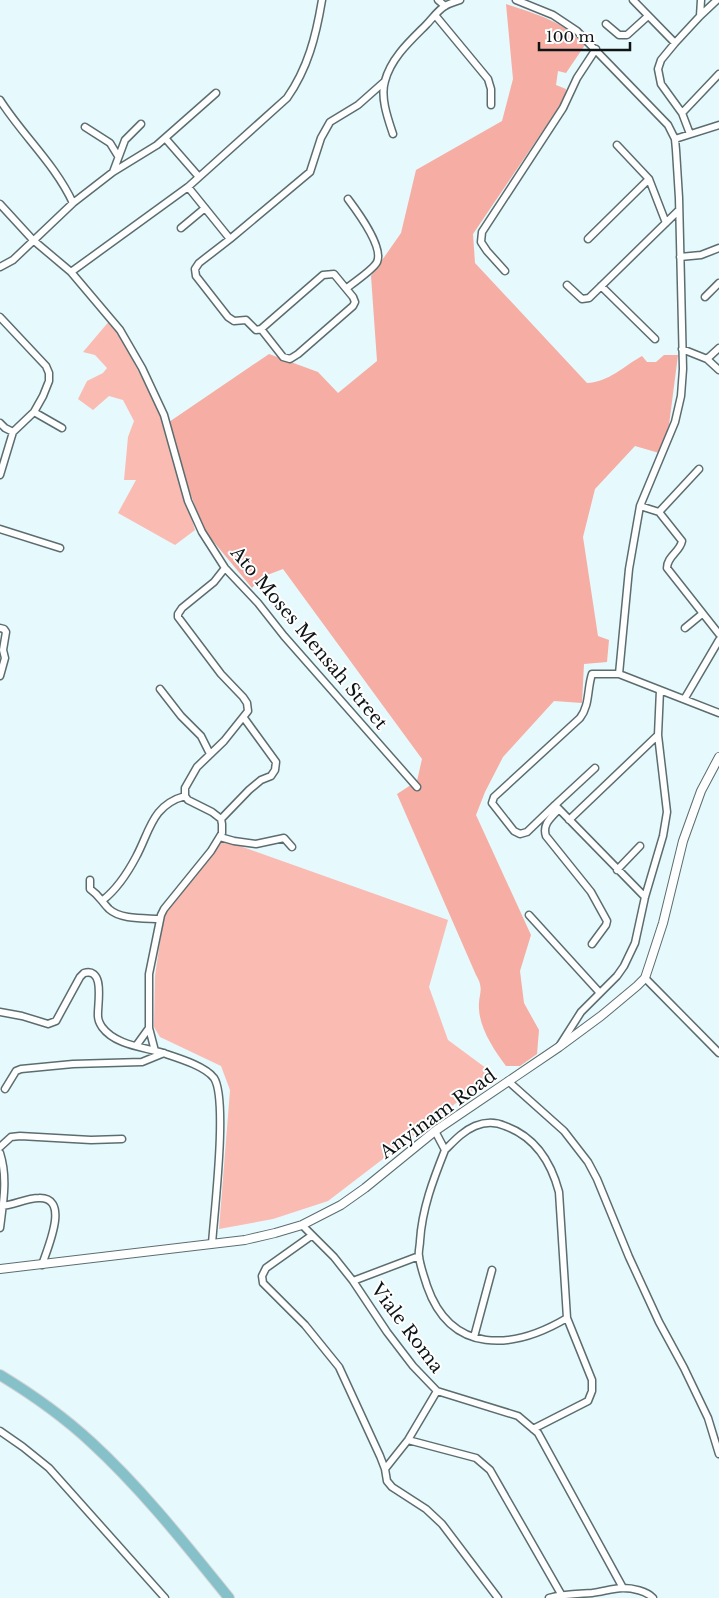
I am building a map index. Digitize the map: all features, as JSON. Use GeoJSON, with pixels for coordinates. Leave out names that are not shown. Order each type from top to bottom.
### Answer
{"type":"FeatureCollection","features":[{"type":"Feature","properties":{"kind":"main road"},"geometry":{"type":"LineString","coordinates":[[0,1375],[43,1403],[93,1444],[150,1504],[229,1598]]}},
{"type":"Feature","properties":{"kind":"street"},"geometry":{"type":"LineString","coordinates":[[71,272],[188,187],[287,98],[296,86],[310,54],[322,0]]}},
{"type":"Feature","properties":{"kind":"street"},"geometry":{"type":"LineString","coordinates":[[438,0],[445,6]]}},
{"type":"Feature","properties":{"kind":"street"},"geometry":{"type":"LineString","coordinates":[[393,134],[384,100],[384,82],[390,67],[401,51],[435,15],[445,6],[460,0]]}},
{"type":"Feature","properties":{"kind":"street"},"geometry":{"type":"LineString","coordinates":[[516,0],[553,15],[577,31],[668,125],[675,139],[679,210],[682,349],[681,396],[675,422],[640,506],[629,569],[619,674]]}},
{"type":"Feature","properties":{"kind":"street"},"geometry":{"type":"LineString","coordinates":[[633,0],[675,43]]}},
{"type":"Feature","properties":{"kind":"street"},"geometry":{"type":"LineString","coordinates":[[700,16],[701,0]]}},
{"type":"Feature","properties":{"kind":"street"},"geometry":{"type":"LineString","coordinates":[[690,134],[682,113],[664,91],[658,69],[661,60],[675,43],[717,0]]}},
{"type":"Feature","properties":{"kind":"street"},"geometry":{"type":"LineString","coordinates":[[435,15],[488,79],[491,89],[491,105]]}},
{"type":"Feature","properties":{"kind":"street"},"geometry":{"type":"LineString","coordinates":[[606,24],[619,35],[628,35],[648,16]]}},
{"type":"Feature","properties":{"kind":"street"},"geometry":{"type":"LineString","coordinates":[[505,271],[481,242],[482,232],[563,108],[577,78],[596,49]]}},
{"type":"Feature","properties":{"kind":"street"},"geometry":{"type":"LineString","coordinates":[[682,113],[719,74]]}},
{"type":"Feature","properties":{"kind":"street"},"geometry":{"type":"LineString","coordinates":[[261,328],[283,357],[290,359],[353,306],[355,302],[334,274],[323,275],[261,328],[259,330],[254,329],[246,320],[231,320],[196,276],[195,269],[199,263],[310,172],[321,138],[330,122],[358,105],[384,82]]}},
{"type":"Feature","properties":{"kind":"street"},"geometry":{"type":"LineString","coordinates":[[0,267],[13,260],[73,203],[113,172],[157,145],[216,93]]}},
{"type":"Feature","properties":{"kind":"street"},"geometry":{"type":"LineString","coordinates":[[0,100],[65,186],[73,203]]}},
{"type":"Feature","properties":{"kind":"street"},"geometry":{"type":"LineString","coordinates":[[113,172],[125,140],[141,124]]}},
{"type":"Feature","properties":{"kind":"street"},"geometry":{"type":"LineString","coordinates":[[675,139],[719,124]]}},
{"type":"Feature","properties":{"kind":"street"},"geometry":{"type":"LineString","coordinates":[[85,127],[110,143],[118,156]]}},
{"type":"Feature","properties":{"kind":"street"},"geometry":{"type":"LineString","coordinates":[[165,138],[200,177]]}},
{"type":"Feature","properties":{"kind":"street"},"geometry":{"type":"LineString","coordinates":[[617,145],[649,179],[666,222]]}},
{"type":"Feature","properties":{"kind":"street"},"geometry":{"type":"LineString","coordinates":[[588,239],[649,179]]}},
{"type":"Feature","properties":{"kind":"street"},"geometry":{"type":"LineString","coordinates":[[188,187],[230,239]]}},
{"type":"Feature","properties":{"kind":"street"},"geometry":{"type":"LineString","coordinates":[[346,288],[375,265],[378,258],[367,224],[348,199]]}},
{"type":"Feature","properties":{"kind":"street","name":"Ato Moses Mensah Street"},"geometry":{"type":"LineString","coordinates":[[0,204],[33,240],[71,272],[120,330],[142,368],[164,414],[188,501],[202,532],[225,568],[258,603],[359,723],[417,787]]}},
{"type":"Feature","properties":{"kind":"street"},"geometry":{"type":"LineString","coordinates":[[181,228],[205,208]]}},
{"type":"Feature","properties":{"kind":"street"},"geometry":{"type":"LineString","coordinates":[[567,285],[584,300],[589,298],[679,210]]}},
{"type":"Feature","properties":{"kind":"street"},"geometry":{"type":"LineString","coordinates":[[680,257],[701,255],[719,248]]}},
{"type":"Feature","properties":{"kind":"street"},"geometry":{"type":"LineString","coordinates":[[705,297],[719,283]]}},
{"type":"Feature","properties":{"kind":"street"},"geometry":{"type":"LineString","coordinates":[[601,286],[655,339]]}},
{"type":"Feature","properties":{"kind":"street"},"geometry":{"type":"LineString","coordinates":[[0,317],[46,366],[49,373],[49,381],[34,412],[13,432],[0,475]]}},
{"type":"Feature","properties":{"kind":"street"},"geometry":{"type":"LineString","coordinates":[[707,359],[719,348]]}},
{"type":"Feature","properties":{"kind":"street"},"geometry":{"type":"LineString","coordinates":[[682,349],[707,359],[719,370]]}},
{"type":"Feature","properties":{"kind":"street"},"geometry":{"type":"LineString","coordinates":[[34,412],[62,428]]}},
{"type":"Feature","properties":{"kind":"street"},"geometry":{"type":"LineString","coordinates":[[0,423],[13,432]]}},
{"type":"Feature","properties":{"kind":"street"},"geometry":{"type":"LineString","coordinates":[[659,512],[699,469]]}},
{"type":"Feature","properties":{"kind":"street"},"geometry":{"type":"LineString","coordinates":[[640,506],[659,512],[682,541],[681,547],[668,560],[666,568],[719,634]]}},
{"type":"Feature","properties":{"kind":"street"},"geometry":{"type":"LineString","coordinates":[[0,529],[60,548]]}},
{"type":"Feature","properties":{"kind":"street"},"geometry":{"type":"LineString","coordinates":[[155,1051],[148,1028],[149,974],[158,938],[160,919],[164,909],[220,837],[222,824],[221,820],[212,812],[191,803],[185,796],[185,788],[197,767],[224,741],[248,711],[247,704],[221,674],[178,617],[182,608],[219,578],[225,568]]}},
{"type":"Feature","properties":{"kind":"street"},"geometry":{"type":"LineString","coordinates":[[685,628],[702,614]]}},
{"type":"Feature","properties":{"kind":"street"},"geometry":{"type":"LineString","coordinates":[[0,628],[6,632],[3,650],[5,658],[0,676]]}},
{"type":"Feature","properties":{"kind":"street"},"geometry":{"type":"LineString","coordinates":[[684,698],[719,640]]}},
{"type":"Feature","properties":{"kind":"street"},"geometry":{"type":"LineString","coordinates":[[595,768],[557,807],[527,832],[520,834],[514,831],[493,806],[492,800],[494,796],[585,712],[592,674],[619,674],[719,712]]}},
{"type":"Feature","properties":{"kind":"street"},"geometry":{"type":"LineString","coordinates":[[160,689],[181,716],[201,736],[210,754]]}},
{"type":"Feature","properties":{"kind":"street"},"geometry":{"type":"LineString","coordinates":[[558,1048],[576,1017],[620,971],[634,943],[663,836],[667,812],[658,735],[660,690]]}},
{"type":"Feature","properties":{"kind":"street"},"geometry":{"type":"LineString","coordinates":[[221,820],[249,790],[261,780],[271,776],[276,766],[276,762],[244,718]]}},
{"type":"Feature","properties":{"kind":"street"},"geometry":{"type":"LineString","coordinates":[[569,820],[658,735]]}},
{"type":"Feature","properties":{"kind":"street","name":"Anyinam Road"},"geometry":{"type":"LineString","coordinates":[[0,1269],[212,1244],[275,1234],[302,1225],[341,1205],[365,1188],[435,1131],[602,1016],[645,978],[663,923],[684,841],[701,791],[719,757]]}},
{"type":"Feature","properties":{"kind":"street"},"geometry":{"type":"LineString","coordinates":[[103,900],[113,892],[136,858],[156,815],[164,807],[185,796]]}},
{"type":"Feature","properties":{"kind":"street"},"geometry":{"type":"LineString","coordinates":[[557,807],[645,897]]}},
{"type":"Feature","properties":{"kind":"street"},"geometry":{"type":"LineString","coordinates":[[557,807],[545,825],[544,831],[546,836],[591,892],[607,921],[606,926],[592,944]]}},
{"type":"Feature","properties":{"kind":"street"},"geometry":{"type":"LineString","coordinates":[[220,837],[256,844],[284,838],[292,847]]}},
{"type":"Feature","properties":{"kind":"street"},"geometry":{"type":"LineString","coordinates":[[617,870],[640,846]]}},
{"type":"Feature","properties":{"kind":"street"},"geometry":{"type":"LineString","coordinates":[[90,880],[90,889],[99,895],[110,910],[118,914],[138,918],[160,919]]}},
{"type":"Feature","properties":{"kind":"street"},"geometry":{"type":"LineString","coordinates":[[528,915],[600,993]]}},
{"type":"Feature","properties":{"kind":"street"},"geometry":{"type":"LineString","coordinates":[[0,1012],[53,1024],[80,977],[84,973],[90,973],[95,976],[99,989],[98,1016],[100,1025],[110,1035],[136,1046],[164,1053],[208,1072],[214,1079],[218,1089],[220,1126],[212,1244]]}},
{"type":"Feature","properties":{"kind":"street"},"geometry":{"type":"LineString","coordinates":[[645,978],[719,1053]]}},
{"type":"Feature","properties":{"kind":"street"},"geometry":{"type":"LineString","coordinates":[[136,1046],[148,1028]]}},
{"type":"Feature","properties":{"kind":"street"},"geometry":{"type":"LineString","coordinates":[[5,1089],[16,1071],[21,1069],[73,1064],[142,1062],[164,1053]]}},
{"type":"Feature","properties":{"kind":"street"},"geometry":{"type":"LineString","coordinates":[[508,1081],[564,1131],[588,1162],[597,1179],[629,1258],[708,1418],[719,1454]]}},
{"type":"Feature","properties":{"kind":"street"},"geometry":{"type":"LineString","coordinates":[[533,1429],[588,1401],[592,1391],[592,1380],[567,1318],[559,1192],[554,1175],[538,1147],[514,1129],[490,1123],[476,1126],[464,1132],[445,1150],[432,1181],[424,1209],[419,1256],[431,1298],[444,1318],[456,1329],[474,1337],[494,1341],[513,1340],[539,1333],[567,1318]]}},
{"type":"Feature","properties":{"kind":"street"},"geometry":{"type":"LineString","coordinates":[[435,1131],[445,1150]]}},
{"type":"Feature","properties":{"kind":"street"},"geometry":{"type":"LineString","coordinates":[[0,1147],[11,1137],[20,1136],[122,1140]]}},
{"type":"Feature","properties":{"kind":"street"},"geometry":{"type":"LineString","coordinates":[[0,1153],[4,1173],[0,1228]]}},
{"type":"Feature","properties":{"kind":"street"},"geometry":{"type":"LineString","coordinates":[[1,1206],[38,1198],[47,1199],[53,1204],[56,1221],[42,1265]]}},
{"type":"Feature","properties":{"kind":"street","name":"Viale Roma"},"geometry":{"type":"LineString","coordinates":[[302,1225],[334,1257],[413,1366],[437,1390],[512,1413],[538,1432],[623,1588]]}},
{"type":"Feature","properties":{"kind":"street"},"geometry":{"type":"LineString","coordinates":[[311,1236],[266,1268],[263,1273],[263,1283],[305,1325],[339,1367],[392,1487],[426,1509],[442,1524],[498,1598]]}},
{"type":"Feature","properties":{"kind":"street"},"geometry":{"type":"LineString","coordinates":[[353,1281],[419,1256]]}},
{"type":"Feature","properties":{"kind":"street"},"geometry":{"type":"LineString","coordinates":[[474,1337],[492,1270]]}},
{"type":"Feature","properties":{"kind":"street"},"geometry":{"type":"LineString","coordinates":[[385,1468],[408,1440],[437,1390]]}},
{"type":"Feature","properties":{"kind":"street"},"geometry":{"type":"LineString","coordinates":[[0,1431],[49,1468],[165,1598]]}},
{"type":"Feature","properties":{"kind":"street"},"geometry":{"type":"LineString","coordinates":[[408,1440],[476,1458],[490,1470],[560,1594]]}},
{"type":"Feature","properties":{"kind":"street"},"geometry":{"type":"LineString","coordinates":[[549,1598],[560,1594],[623,1588],[640,1591],[651,1595],[653,1598]]}},
{"type":"Feature","properties":{"kind":"shaded area"},"geometry":{"type":"Polygon","coordinates":[[[506,4],[558,24],[585,45],[566,73],[558,71],[556,85],[566,89],[565,98],[473,234],[475,263],[587,383],[609,377],[642,356],[647,362],[656,362],[664,355],[678,355],[669,425],[659,453],[635,446],[595,489],[583,537],[598,636],[609,640],[607,662],[584,664],[582,703],[554,701],[503,757],[485,792],[476,815],[531,935],[520,971],[524,1003],[539,1030],[537,1054],[520,1066],[506,1066],[485,1032],[479,1009],[481,988],[479,980],[397,794],[417,781],[422,759],[283,569],[262,577],[252,588],[203,529],[187,484],[169,422],[269,354],[318,372],[338,393],[377,361],[371,276],[401,233],[416,170],[502,121],[513,79],[506,4]]]}},
{"type":"Feature","properties":{"kind":"shaded area"},"geometry":{"type":"Polygon","coordinates":[[[111,319],[161,414],[195,530],[175,545],[118,513],[136,480],[124,480],[128,437],[134,421],[123,400],[109,396],[93,410],[78,399],[87,381],[103,373],[107,368],[95,355],[83,352],[111,319]]]}},
{"type":"Feature","properties":{"kind":"shaded area"},"geometry":{"type":"Polygon","coordinates":[[[223,840],[448,920],[429,987],[448,1040],[494,1074],[328,1201],[273,1219],[219,1229],[230,1090],[221,1066],[160,1037],[154,1027],[155,976],[164,914],[223,840]]]}}]}
